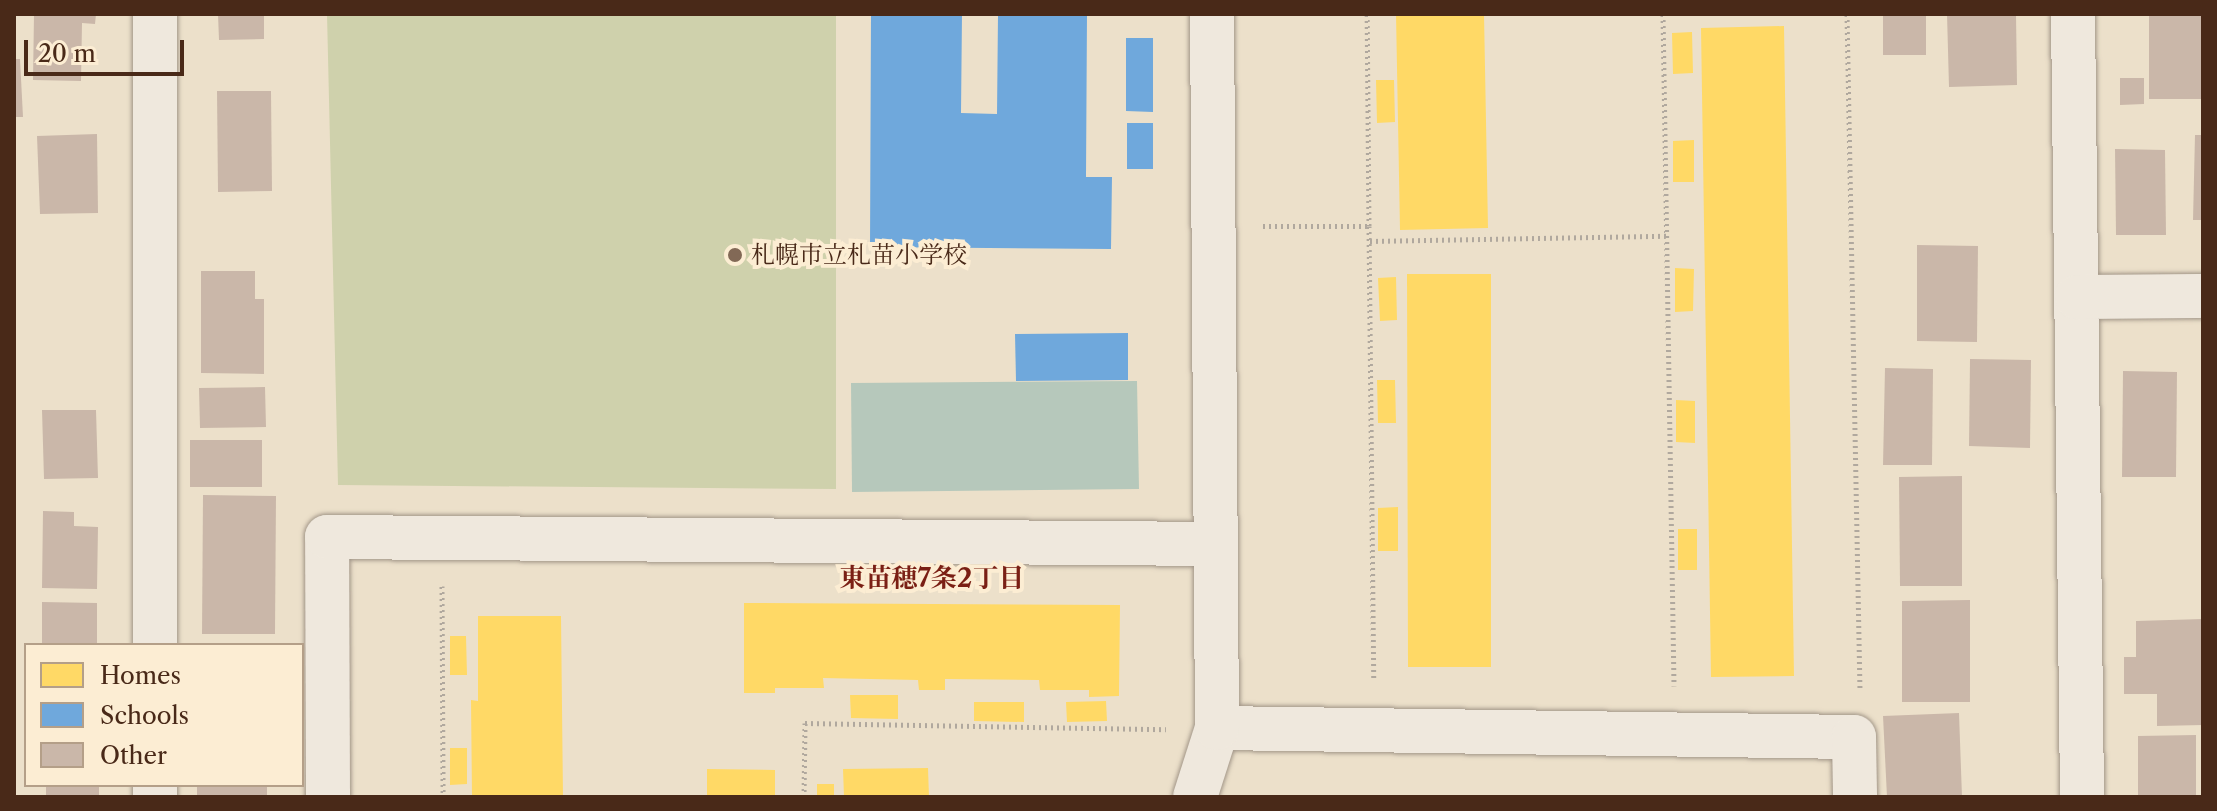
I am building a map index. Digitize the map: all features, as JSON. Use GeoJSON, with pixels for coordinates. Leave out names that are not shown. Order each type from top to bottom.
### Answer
{"type":"FeatureCollection","features":[{"type":"Feature","properties":{"kind":"street"},"geometry":{"type":"LineString","coordinates":[[155,14],[155,643]]}},
{"type":"Feature","properties":{"kind":"street"},"geometry":{"type":"LineString","coordinates":[[1195,797],[1214,544],[1212,14]]}},
{"type":"Feature","properties":{"kind":"street"},"geometry":{"type":"LineString","coordinates":[[2073,14],[2082,797]]}},
{"type":"Feature","properties":{"kind":"street"},"geometry":{"type":"LineString","coordinates":[[2077,297],[2203,296]]}},
{"type":"Feature","properties":{"kind":"street"},"geometry":{"type":"LineString","coordinates":[[328,797],[327,537],[1214,544]]}},
{"type":"Feature","properties":{"kind":"street"},"geometry":{"type":"LineString","coordinates":[[1198,728],[1854,737],[1855,797]]}},
{"type":"Feature","properties":{"kind":"path"},"geometry":{"type":"LineString","coordinates":[[1367,14],[1375,687]]}},
{"type":"Feature","properties":{"kind":"path"},"geometry":{"type":"LineString","coordinates":[[1663,14],[1674,691]]}},
{"type":"Feature","properties":{"kind":"path"},"geometry":{"type":"LineString","coordinates":[[1847,14],[1861,692]]}},
{"type":"Feature","properties":{"kind":"path"},"geometry":{"type":"LineString","coordinates":[[1253,226],[1369,226]]}},
{"type":"Feature","properties":{"kind":"path"},"geometry":{"type":"LineString","coordinates":[[1370,241],[1667,236]]}},
{"type":"Feature","properties":{"kind":"path"},"geometry":{"type":"LineString","coordinates":[[442,584],[443,797]]}},
{"type":"Feature","properties":{"kind":"path"},"geometry":{"type":"LineString","coordinates":[[804,797],[805,723],[1198,728]]}},
{"type":"Feature","properties":{"kind":"green space"},"geometry":{"type":"Polygon","coordinates":[[[327,14],[836,14],[836,489],[338,485],[327,14]]]}},
{"type":"Feature","properties":{"kind":"shaded area"},"geometry":{"type":"Polygon","coordinates":[[[1137,381],[1139,489],[852,492],[851,383],[1137,381]]]}},
{"type":"Feature","properties":{"kind":"building: Homes"},"geometry":{"type":"Polygon","coordinates":[[[1396,14],[1484,14],[1488,228],[1400,230],[1396,14]]]}},
{"type":"Feature","properties":{"kind":"building: Homes"},"geometry":{"type":"Polygon","coordinates":[[[1784,26],[1794,676],[1711,677],[1701,28],[1784,26]]]}},
{"type":"Feature","properties":{"kind":"building: Homes"},"geometry":{"type":"Polygon","coordinates":[[[1692,32],[1693,73],[1673,74],[1672,33],[1692,32]]]}},
{"type":"Feature","properties":{"kind":"building: Homes"},"geometry":{"type":"Polygon","coordinates":[[[1376,80],[1394,80],[1395,122],[1377,123],[1376,80]]]}},
{"type":"Feature","properties":{"kind":"building: Homes"},"geometry":{"type":"Polygon","coordinates":[[[1694,140],[1694,182],[1673,182],[1673,141],[1694,140]]]}},
{"type":"Feature","properties":{"kind":"building: Homes"},"geometry":{"type":"Polygon","coordinates":[[[1675,268],[1694,269],[1693,311],[1675,312],[1675,268]]]}},
{"type":"Feature","properties":{"kind":"building: Homes"},"geometry":{"type":"Polygon","coordinates":[[[1407,274],[1491,274],[1491,667],[1408,667],[1407,274]]]}},
{"type":"Feature","properties":{"kind":"building: Homes"},"geometry":{"type":"Polygon","coordinates":[[[1396,277],[1397,320],[1380,321],[1378,278],[1396,277]]]}},
{"type":"Feature","properties":{"kind":"building: Homes"},"geometry":{"type":"Polygon","coordinates":[[[1377,380],[1395,380],[1396,423],[1378,423],[1377,380]]]}},
{"type":"Feature","properties":{"kind":"building: Homes"},"geometry":{"type":"Polygon","coordinates":[[[1676,400],[1695,401],[1695,443],[1676,442],[1676,400]]]}},
{"type":"Feature","properties":{"kind":"building: Homes"},"geometry":{"type":"Polygon","coordinates":[[[1398,507],[1398,551],[1378,551],[1378,508],[1398,507]]]}},
{"type":"Feature","properties":{"kind":"building: Homes"},"geometry":{"type":"Polygon","coordinates":[[[1678,529],[1697,529],[1697,570],[1678,570],[1678,529]]]}},
{"type":"Feature","properties":{"kind":"building: Homes"},"geometry":{"type":"Polygon","coordinates":[[[744,603],[1120,605],[1119,696],[1089,697],[1089,690],[1040,690],[1039,680],[945,679],[945,690],[919,690],[918,680],[823,678],[824,688],[775,688],[775,693],[744,693],[744,603]]]}},
{"type":"Feature","properties":{"kind":"building: Homes"},"geometry":{"type":"Polygon","coordinates":[[[478,616],[561,616],[563,797],[472,797],[471,700],[478,701],[478,616]]]}},
{"type":"Feature","properties":{"kind":"building: Homes"},"geometry":{"type":"Polygon","coordinates":[[[450,636],[466,636],[467,675],[450,675],[450,636]]]}},
{"type":"Feature","properties":{"kind":"building: Homes"},"geometry":{"type":"Polygon","coordinates":[[[850,695],[898,695],[898,719],[851,718],[850,695]]]}},
{"type":"Feature","properties":{"kind":"building: Homes"},"geometry":{"type":"Polygon","coordinates":[[[1106,701],[1107,721],[1067,722],[1066,702],[1106,701]]]}},
{"type":"Feature","properties":{"kind":"building: Homes"},"geometry":{"type":"Polygon","coordinates":[[[974,702],[1024,702],[1024,722],[974,721],[974,702]]]}},
{"type":"Feature","properties":{"kind":"building: Homes"},"geometry":{"type":"Polygon","coordinates":[[[450,748],[467,748],[467,784],[450,785],[450,748]]]}},
{"type":"Feature","properties":{"kind":"building: Homes"},"geometry":{"type":"Polygon","coordinates":[[[928,768],[929,797],[844,797],[843,769],[928,768]]]}},
{"type":"Feature","properties":{"kind":"building: Homes"},"geometry":{"type":"Polygon","coordinates":[[[707,769],[775,770],[775,797],[707,797],[707,769]]]}},
{"type":"Feature","properties":{"kind":"building: Homes"},"geometry":{"type":"Polygon","coordinates":[[[817,784],[834,784],[834,797],[817,797],[817,784]]]}},
{"type":"Feature","properties":{"kind":"building: Schools"},"geometry":{"type":"Polygon","coordinates":[[[871,14],[962,14],[961,113],[997,114],[998,14],[1087,14],[1086,177],[1112,177],[1111,249],[870,247],[871,14]]]}},
{"type":"Feature","properties":{"kind":"building: Schools"},"geometry":{"type":"Polygon","coordinates":[[[1126,38],[1153,38],[1153,112],[1126,111],[1126,38]]]}},
{"type":"Feature","properties":{"kind":"building: Schools"},"geometry":{"type":"Polygon","coordinates":[[[1127,123],[1153,123],[1153,169],[1127,169],[1127,123]]]}},
{"type":"Feature","properties":{"kind":"building: Schools"},"geometry":{"type":"Polygon","coordinates":[[[1128,333],[1128,380],[1016,381],[1015,334],[1128,333]]]}},
{"type":"Feature","properties":{"kind":"building: Other"},"geometry":{"type":"Polygon","coordinates":[[[34,14],[96,14],[95,24],[82,23],[81,81],[33,80],[34,14]]]}},
{"type":"Feature","properties":{"kind":"building: Other"},"geometry":{"type":"Polygon","coordinates":[[[218,14],[264,14],[264,39],[219,40],[218,14]]]}},
{"type":"Feature","properties":{"kind":"building: Other"},"geometry":{"type":"Polygon","coordinates":[[[1883,14],[1926,14],[1926,55],[1883,55],[1883,14]]]}},
{"type":"Feature","properties":{"kind":"building: Other"},"geometry":{"type":"Polygon","coordinates":[[[1947,14],[2016,14],[2017,85],[1949,87],[1947,14]]]}},
{"type":"Feature","properties":{"kind":"building: Other"},"geometry":{"type":"Polygon","coordinates":[[[2149,14],[2203,14],[2203,99],[2149,99],[2149,14]]]}},
{"type":"Feature","properties":{"kind":"building: Other"},"geometry":{"type":"Polygon","coordinates":[[[14,59],[20,59],[23,117],[14,117],[14,59]]]}},
{"type":"Feature","properties":{"kind":"building: Other"},"geometry":{"type":"Polygon","coordinates":[[[2120,78],[2144,78],[2144,104],[2120,105],[2120,78]]]}},
{"type":"Feature","properties":{"kind":"building: Other"},"geometry":{"type":"Polygon","coordinates":[[[217,91],[271,91],[272,191],[218,192],[217,91]]]}},
{"type":"Feature","properties":{"kind":"building: Other"},"geometry":{"type":"Polygon","coordinates":[[[97,134],[98,213],[40,214],[37,136],[97,134]]]}},
{"type":"Feature","properties":{"kind":"building: Other"},"geometry":{"type":"Polygon","coordinates":[[[2195,135],[2203,135],[2203,220],[2193,220],[2195,135]]]}},
{"type":"Feature","properties":{"kind":"building: Other"},"geometry":{"type":"Polygon","coordinates":[[[2115,149],[2165,150],[2166,235],[2116,235],[2115,149]]]}},
{"type":"Feature","properties":{"kind":"building: Other"},"geometry":{"type":"Polygon","coordinates":[[[1917,245],[1978,246],[1977,342],[1917,341],[1917,245]]]}},
{"type":"Feature","properties":{"kind":"building: Other"},"geometry":{"type":"Polygon","coordinates":[[[201,271],[255,271],[255,299],[264,299],[264,374],[201,373],[201,271]]]}},
{"type":"Feature","properties":{"kind":"building: Other"},"geometry":{"type":"Polygon","coordinates":[[[1970,359],[2031,360],[2030,448],[1969,446],[1970,359]]]}},
{"type":"Feature","properties":{"kind":"building: Other"},"geometry":{"type":"Polygon","coordinates":[[[1885,368],[1933,369],[1932,465],[1883,465],[1885,368]]]}},
{"type":"Feature","properties":{"kind":"building: Other"},"geometry":{"type":"Polygon","coordinates":[[[2123,371],[2177,372],[2176,477],[2122,477],[2123,371]]]}},
{"type":"Feature","properties":{"kind":"building: Other"},"geometry":{"type":"Polygon","coordinates":[[[265,387],[266,427],[200,428],[199,388],[265,387]]]}},
{"type":"Feature","properties":{"kind":"building: Other"},"geometry":{"type":"Polygon","coordinates":[[[42,410],[96,410],[98,478],[44,479],[42,410]]]}},
{"type":"Feature","properties":{"kind":"building: Other"},"geometry":{"type":"Polygon","coordinates":[[[190,440],[262,440],[262,487],[190,487],[190,440]]]}},
{"type":"Feature","properties":{"kind":"building: Other"},"geometry":{"type":"Polygon","coordinates":[[[1962,476],[1962,586],[1900,586],[1899,477],[1962,476]]]}},
{"type":"Feature","properties":{"kind":"building: Other"},"geometry":{"type":"Polygon","coordinates":[[[203,495],[276,496],[275,634],[202,634],[203,495]]]}},
{"type":"Feature","properties":{"kind":"building: Other"},"geometry":{"type":"Polygon","coordinates":[[[43,511],[74,512],[74,526],[98,527],[97,589],[42,588],[43,511]]]}},
{"type":"Feature","properties":{"kind":"building: Other"},"geometry":{"type":"Polygon","coordinates":[[[1970,600],[1970,702],[1902,702],[1902,601],[1970,600]]]}},
{"type":"Feature","properties":{"kind":"building: Other"},"geometry":{"type":"Polygon","coordinates":[[[42,602],[97,603],[97,643],[42,643],[42,602]]]}},
{"type":"Feature","properties":{"kind":"building: Other"},"geometry":{"type":"Polygon","coordinates":[[[2203,619],[2203,725],[2157,726],[2157,694],[2124,694],[2124,657],[2136,657],[2136,621],[2203,619]]]}},
{"type":"Feature","properties":{"kind":"building: Other"},"geometry":{"type":"Polygon","coordinates":[[[1959,713],[1962,797],[1887,797],[1883,716],[1959,713]]]}},
{"type":"Feature","properties":{"kind":"building: Other"},"geometry":{"type":"Polygon","coordinates":[[[2196,735],[2196,797],[2138,797],[2138,736],[2196,735]]]}},
{"type":"Feature","properties":{"kind":"building: Other"},"geometry":{"type":"Polygon","coordinates":[[[46,787],[99,787],[99,797],[46,797],[46,787]]]}},
{"type":"Feature","properties":{"kind":"building: Other"},"geometry":{"type":"Polygon","coordinates":[[[197,787],[267,787],[267,797],[197,797],[197,787]]]}},
{"type":"Feature","properties":{"kind":"place","name":"札幌市立札苗小学校"},"geometry":{"type":"Point","coordinates":[735,255]}},
{"type":"Feature","properties":{"kind":"district","name":"東苗穂7条2丁目"},"geometry":{"type":"Point","coordinates":[932,579]}}]}
